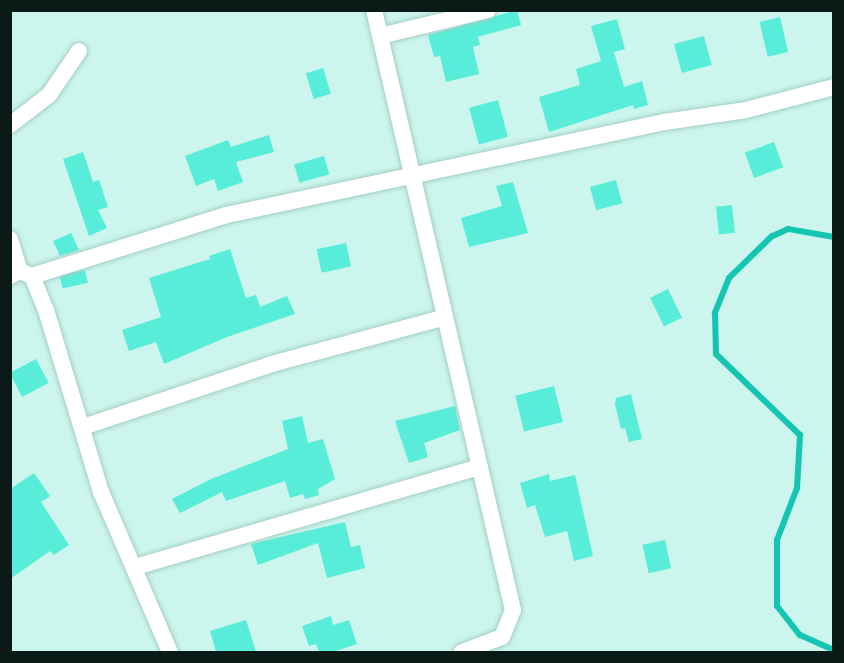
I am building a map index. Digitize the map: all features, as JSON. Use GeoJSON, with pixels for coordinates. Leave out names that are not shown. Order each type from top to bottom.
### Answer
{"type":"FeatureCollection","features":[{"type":"Feature","properties":{"kind":"street"},"geometry":{"type":"LineString","coordinates":[[374,10],[413,174],[443,318],[513,610],[502,637],[462,652]]}},
{"type":"Feature","properties":{"kind":"street"},"geometry":{"type":"LineString","coordinates":[[380,36],[488,10]]}},
{"type":"Feature","properties":{"kind":"street"},"geometry":{"type":"LineString","coordinates":[[10,125],[49,95],[79,51]]}},
{"type":"Feature","properties":{"kind":"street"},"geometry":{"type":"LineString","coordinates":[[21,274],[227,215],[665,122],[746,110],[834,87]]}},
{"type":"Feature","properties":{"kind":"street"},"geometry":{"type":"LineString","coordinates":[[10,239],[21,274],[83,427],[101,492],[170,652]]}},
{"type":"Feature","properties":{"kind":"street"},"geometry":{"type":"LineString","coordinates":[[83,427],[272,364],[443,318]]}},
{"type":"Feature","properties":{"kind":"street"},"geometry":{"type":"LineString","coordinates":[[135,567],[480,467]]}},
{"type":"Feature","properties":{"kind":"building"},"geometry":{"type":"Polygon","coordinates":[[[517,10],[521,25],[478,37],[480,45],[473,47],[479,74],[446,82],[440,56],[434,57],[428,35],[517,10]]]}},
{"type":"Feature","properties":{"kind":"building"},"geometry":{"type":"Polygon","coordinates":[[[780,17],[788,52],[768,57],[760,22],[780,17]]]}},
{"type":"Feature","properties":{"kind":"building"},"geometry":{"type":"Polygon","coordinates":[[[617,19],[625,49],[614,52],[624,87],[642,81],[648,105],[634,109],[633,105],[549,132],[539,97],[580,85],[576,69],[601,61],[591,26],[617,19]]]}},
{"type":"Feature","properties":{"kind":"building"},"geometry":{"type":"Polygon","coordinates":[[[704,36],[712,65],[682,73],[674,44],[704,36]]]}},
{"type":"Feature","properties":{"kind":"building"},"geometry":{"type":"Polygon","coordinates":[[[323,68],[331,94],[314,99],[306,73],[323,68]]]}},
{"type":"Feature","properties":{"kind":"building"},"geometry":{"type":"Polygon","coordinates":[[[498,100],[508,137],[479,144],[469,108],[498,100]]]}},
{"type":"Feature","properties":{"kind":"building"},"geometry":{"type":"Polygon","coordinates":[[[269,135],[274,152],[236,162],[243,182],[218,191],[214,179],[196,186],[185,156],[228,140],[231,147],[269,135]]]}},
{"type":"Feature","properties":{"kind":"building"},"geometry":{"type":"Polygon","coordinates":[[[774,142],[783,167],[754,178],[745,153],[774,142]]]}},
{"type":"Feature","properties":{"kind":"building"},"geometry":{"type":"Polygon","coordinates":[[[83,152],[93,182],[99,180],[108,207],[98,210],[107,228],[89,236],[63,159],[83,152]]]}},
{"type":"Feature","properties":{"kind":"building"},"geometry":{"type":"Polygon","coordinates":[[[324,156],[329,174],[299,183],[294,165],[324,156]]]}},
{"type":"Feature","properties":{"kind":"building"},"geometry":{"type":"Polygon","coordinates":[[[616,180],[622,203],[596,210],[590,187],[616,180]]]}},
{"type":"Feature","properties":{"kind":"building"},"geometry":{"type":"Polygon","coordinates":[[[513,182],[528,233],[469,247],[461,218],[502,206],[496,186],[513,182]]]}},
{"type":"Feature","properties":{"kind":"building"},"geometry":{"type":"Polygon","coordinates":[[[732,205],[735,233],[719,235],[716,207],[732,205]]]}},
{"type":"Feature","properties":{"kind":"building"},"geometry":{"type":"Polygon","coordinates":[[[71,233],[79,250],[60,256],[53,241],[71,233]]]}},
{"type":"Feature","properties":{"kind":"building"},"geometry":{"type":"Polygon","coordinates":[[[346,243],[351,266],[322,273],[317,249],[346,243]]]}},
{"type":"Feature","properties":{"kind":"building"},"geometry":{"type":"Polygon","coordinates":[[[230,249],[246,298],[256,295],[260,307],[287,296],[295,314],[227,337],[164,364],[156,342],[129,351],[122,330],[161,317],[149,278],[210,259],[209,256],[230,249]]]}},
{"type":"Feature","properties":{"kind":"building"},"geometry":{"type":"Polygon","coordinates":[[[85,270],[88,283],[63,289],[60,276],[85,270]]]}},
{"type":"Feature","properties":{"kind":"building"},"geometry":{"type":"Polygon","coordinates":[[[668,289],[682,318],[664,327],[650,298],[668,289]]]}},
{"type":"Feature","properties":{"kind":"building"},"geometry":{"type":"Polygon","coordinates":[[[36,359],[49,383],[22,397],[10,373],[36,359]]]}},
{"type":"Feature","properties":{"kind":"building"},"geometry":{"type":"Polygon","coordinates":[[[554,386],[563,422],[524,432],[515,396],[554,386]]]}},
{"type":"Feature","properties":{"kind":"building"},"geometry":{"type":"Polygon","coordinates":[[[631,394],[642,439],[629,442],[625,428],[621,429],[615,404],[616,398],[631,394]]]}},
{"type":"Feature","properties":{"kind":"building"},"geometry":{"type":"Polygon","coordinates":[[[455,406],[460,430],[424,443],[428,457],[409,463],[395,421],[455,406]]]}},
{"type":"Feature","properties":{"kind":"building"},"geometry":{"type":"Polygon","coordinates":[[[302,416],[308,443],[323,439],[335,479],[318,489],[319,495],[305,499],[303,494],[290,498],[285,481],[226,501],[222,492],[180,513],[172,499],[211,479],[288,449],[282,421],[302,416]]]}},
{"type":"Feature","properties":{"kind":"building"},"geometry":{"type":"Polygon","coordinates":[[[34,473],[50,496],[41,502],[69,545],[54,555],[50,551],[10,579],[10,489],[34,473]]]}},
{"type":"Feature","properties":{"kind":"building"},"geometry":{"type":"Polygon","coordinates":[[[549,474],[550,481],[575,475],[593,556],[574,561],[567,531],[545,537],[535,505],[527,508],[520,483],[549,474]]]}},
{"type":"Feature","properties":{"kind":"building"},"geometry":{"type":"Polygon","coordinates":[[[345,522],[351,547],[360,545],[365,568],[327,578],[318,543],[258,565],[251,544],[345,522]]]}},
{"type":"Feature","properties":{"kind":"building"},"geometry":{"type":"Polygon","coordinates":[[[665,540],[671,568],[649,573],[643,545],[665,540]]]}},
{"type":"Feature","properties":{"kind":"building"},"geometry":{"type":"Polygon","coordinates":[[[331,616],[333,625],[349,620],[357,644],[333,652],[319,652],[316,644],[309,646],[302,626],[331,616]]]}},
{"type":"Feature","properties":{"kind":"building"},"geometry":{"type":"Polygon","coordinates":[[[246,620],[256,652],[216,652],[210,631],[246,620]]]}},
{"type":"Feature","properties":{"kind":"waterway"},"geometry":{"type":"LineString","coordinates":[[834,237],[788,229],[772,236],[729,278],[715,313],[716,354],[800,435],[797,488],[777,540],[777,606],[800,635],[834,650]]}}]}
